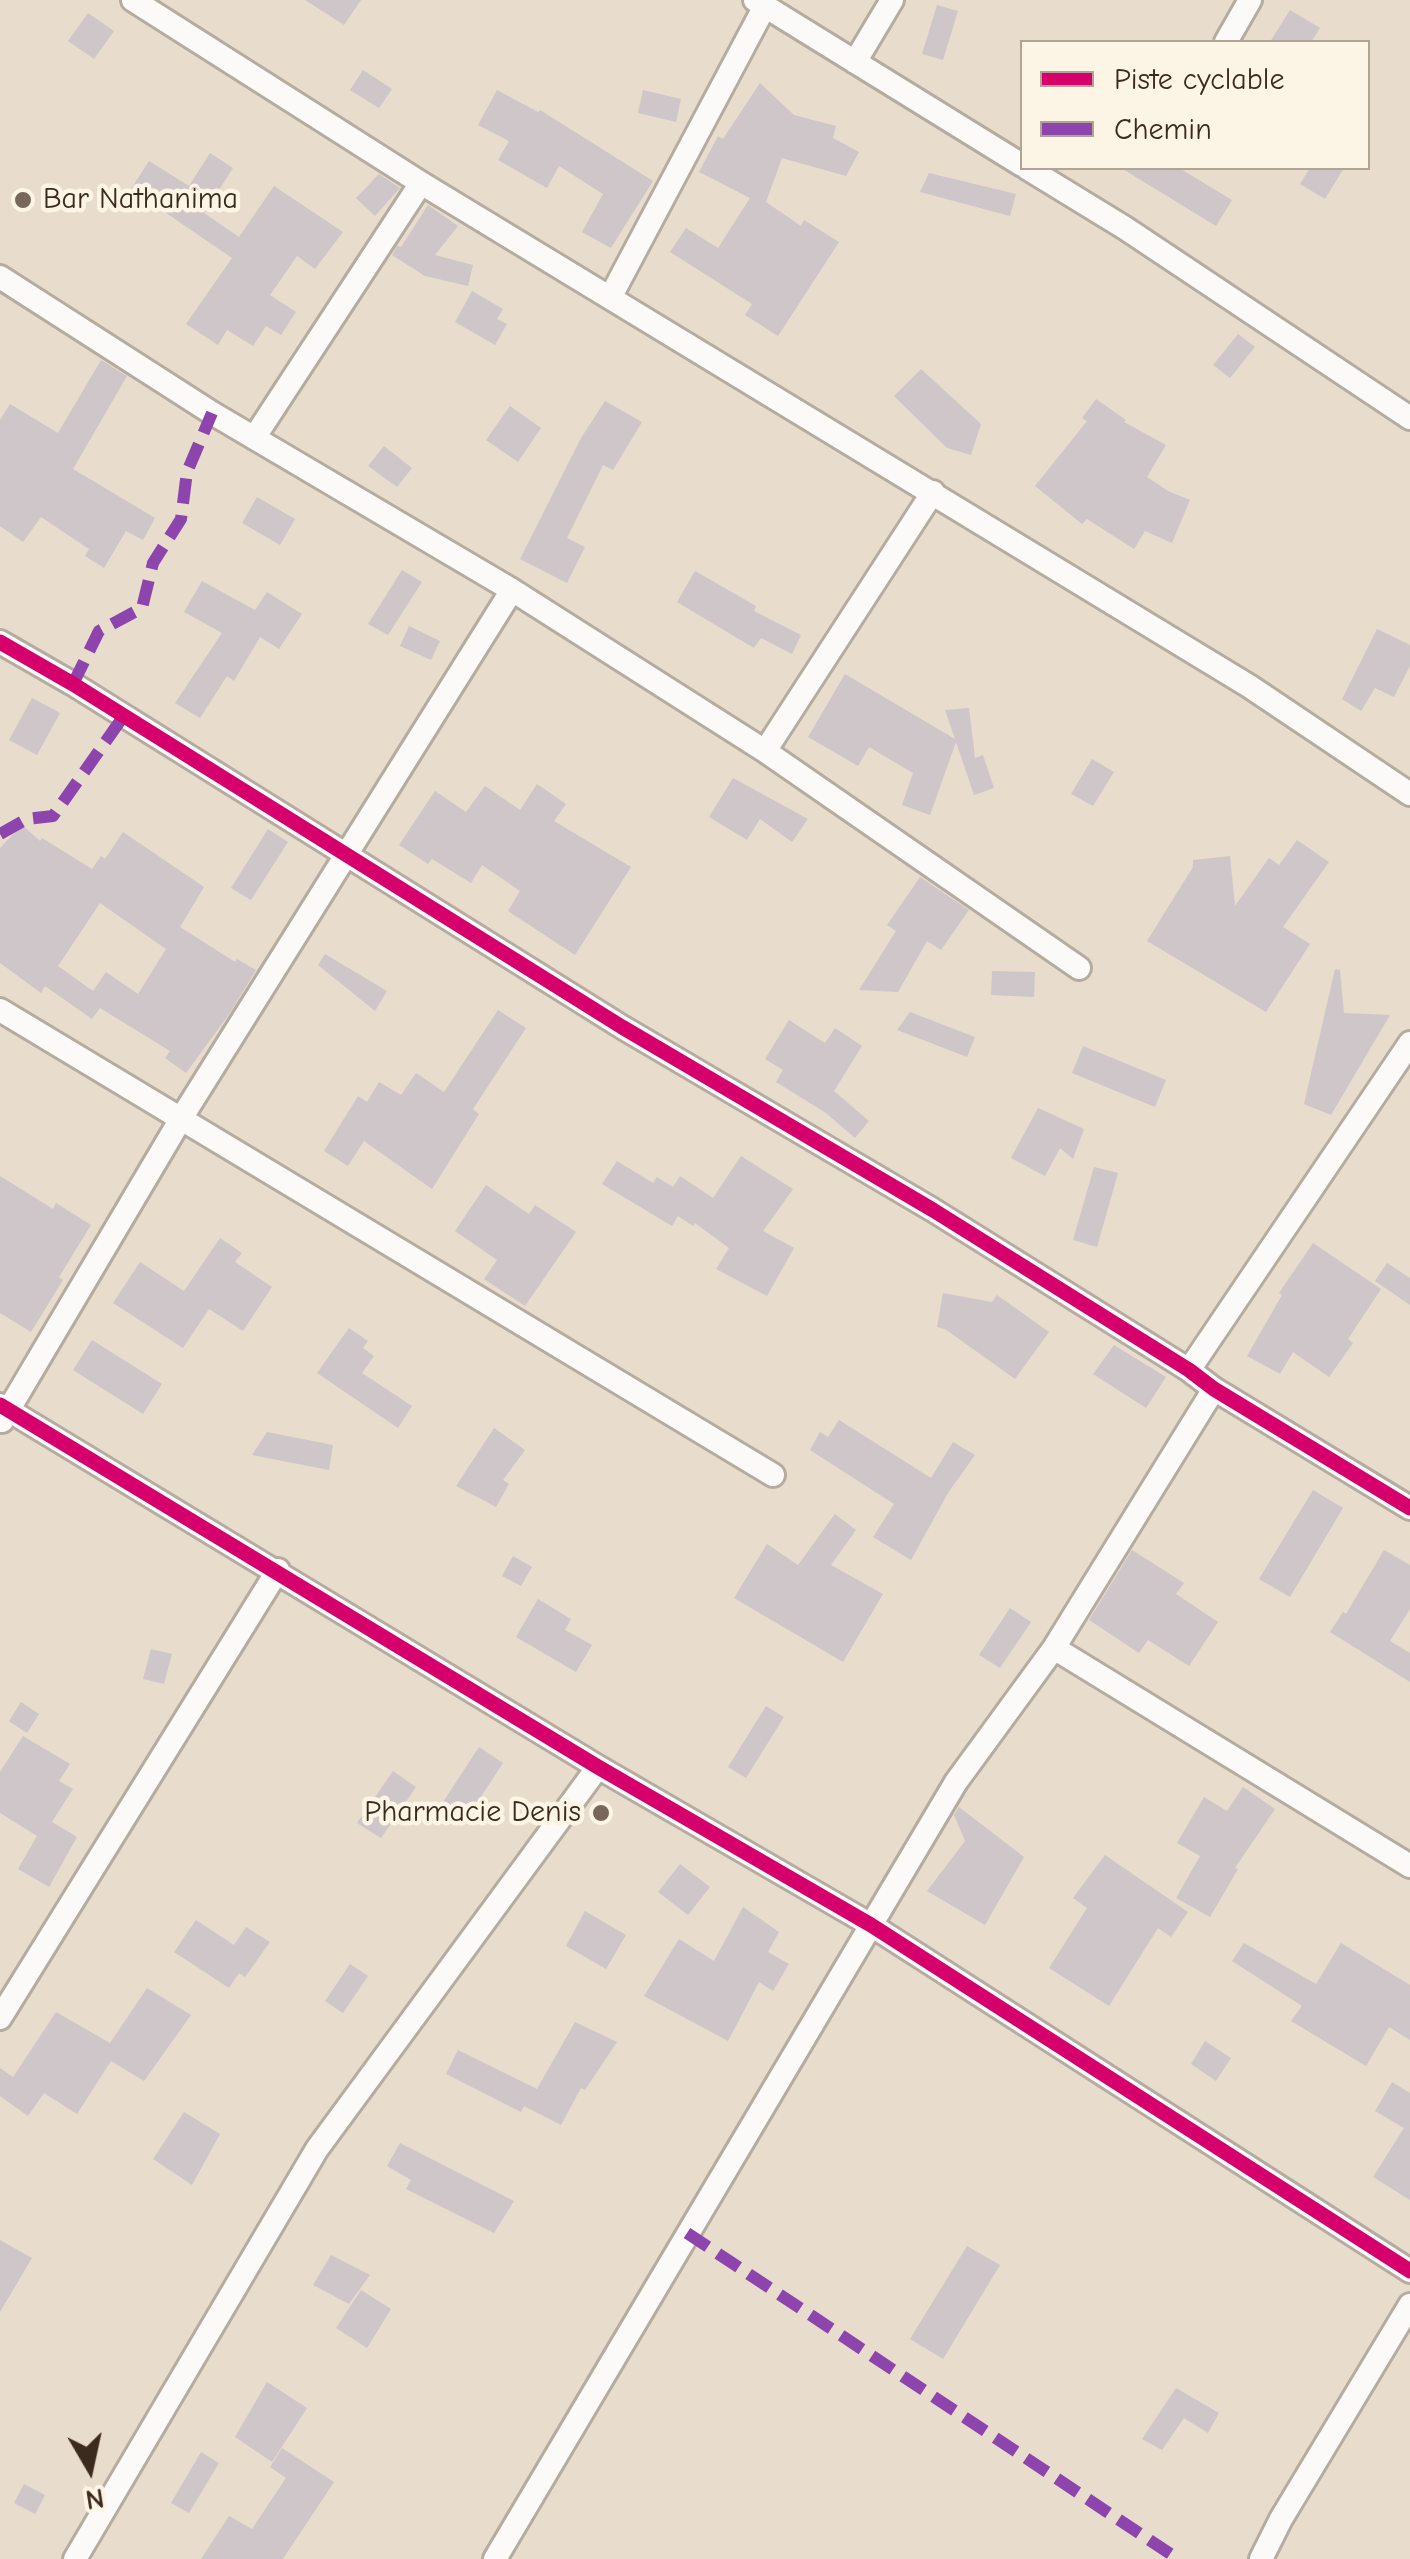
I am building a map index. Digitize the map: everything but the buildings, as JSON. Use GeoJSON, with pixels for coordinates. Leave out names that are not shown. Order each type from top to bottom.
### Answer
{"type":"FeatureCollection","features":[{"type":"Feature","properties":{"kind":"street"},"geometry":{"type":"LineString","coordinates":[[133,0],[421,183],[1249,686],[1410,794]]}},
{"type":"Feature","properties":{"kind":"street"},"geometry":{"type":"LineString","coordinates":[[855,62],[892,0]]}},
{"type":"Feature","properties":{"kind":"street"},"geometry":{"type":"LineString","coordinates":[[1227,40],[1250,0]]}},
{"type":"Feature","properties":{"kind":"street"},"geometry":{"type":"LineString","coordinates":[[611,296],[760,3],[1020,163]]}},
{"type":"Feature","properties":{"kind":"street"},"geometry":{"type":"LineString","coordinates":[[1032,170],[1126,228],[1410,418]]}},
{"type":"Feature","properties":{"kind":"street"},"geometry":{"type":"LineString","coordinates":[[254,438],[421,183]]}},
{"type":"Feature","properties":{"kind":"street"},"geometry":{"type":"LineString","coordinates":[[0,277],[254,438],[512,590],[765,750],[1079,968]]}},
{"type":"Feature","properties":{"kind":"street"},"geometry":{"type":"LineString","coordinates":[[765,750],[933,492]]}},
{"type":"Feature","properties":{"kind":"street"},"geometry":{"type":"LineString","coordinates":[[512,590],[345,853],[3,1413],[278,1570],[598,1766],[871,1925],[1410,2271]]}},
{"type":"Feature","properties":{"kind":"street"},"geometry":{"type":"LineString","coordinates":[[0,642],[622,1027],[933,1210],[1410,1508]]}},
{"type":"Feature","properties":{"kind":"street"},"geometry":{"type":"LineString","coordinates":[[0,1010],[773,1476]]}},
{"type":"Feature","properties":{"kind":"street"},"geometry":{"type":"LineString","coordinates":[[1189,1370],[1410,1043]]}},
{"type":"Feature","properties":{"kind":"street"},"geometry":{"type":"LineString","coordinates":[[495,2559],[956,1782],[1054,1648],[1214,1389]]}},
{"type":"Feature","properties":{"kind":"street"},"geometry":{"type":"LineString","coordinates":[[0,2018],[278,1570]]}},
{"type":"Feature","properties":{"kind":"street"},"geometry":{"type":"LineString","coordinates":[[1054,1648],[1410,1866]]}},
{"type":"Feature","properties":{"kind":"street"},"geometry":{"type":"LineString","coordinates":[[75,2559],[317,2149],[598,1766]]}},
{"type":"Feature","properties":{"kind":"street"},"geometry":{"type":"LineString","coordinates":[[1261,2559],[1410,2305]]}},
{"type":"Feature","properties":{"kind":"marked path"},"geometry":{"type":"LineString","coordinates":[[73,684],[99,631],[142,608],[153,563],[181,519],[187,472],[212,413]]}},
{"type":"Feature","properties":{"kind":"marked path"},"geometry":{"type":"LineString","coordinates":[[0,834],[27,819],[53,816],[123,717]]}},
{"type":"Feature","properties":{"kind":"marked path"},"geometry":{"type":"LineString","coordinates":[[687,2233],[1178,2559]]}},
{"type":"Feature","properties":{"kind":"cycle path"},"geometry":{"type":"LineString","coordinates":[[0,642],[622,1027],[933,1210],[1410,1508]]}},
{"type":"Feature","properties":{"kind":"cycle path"},"geometry":{"type":"LineString","coordinates":[[0,1405],[598,1767],[871,1925],[1410,2271]]}},
{"type":"Feature","properties":{"kind":"place","name":"Bar Nathanima"},"geometry":{"type":"Point","coordinates":[23,200]}},
{"type":"Feature","properties":{"kind":"place","name":"Pharmacie Denis"},"geometry":{"type":"Point","coordinates":[601,1813]}}]}
